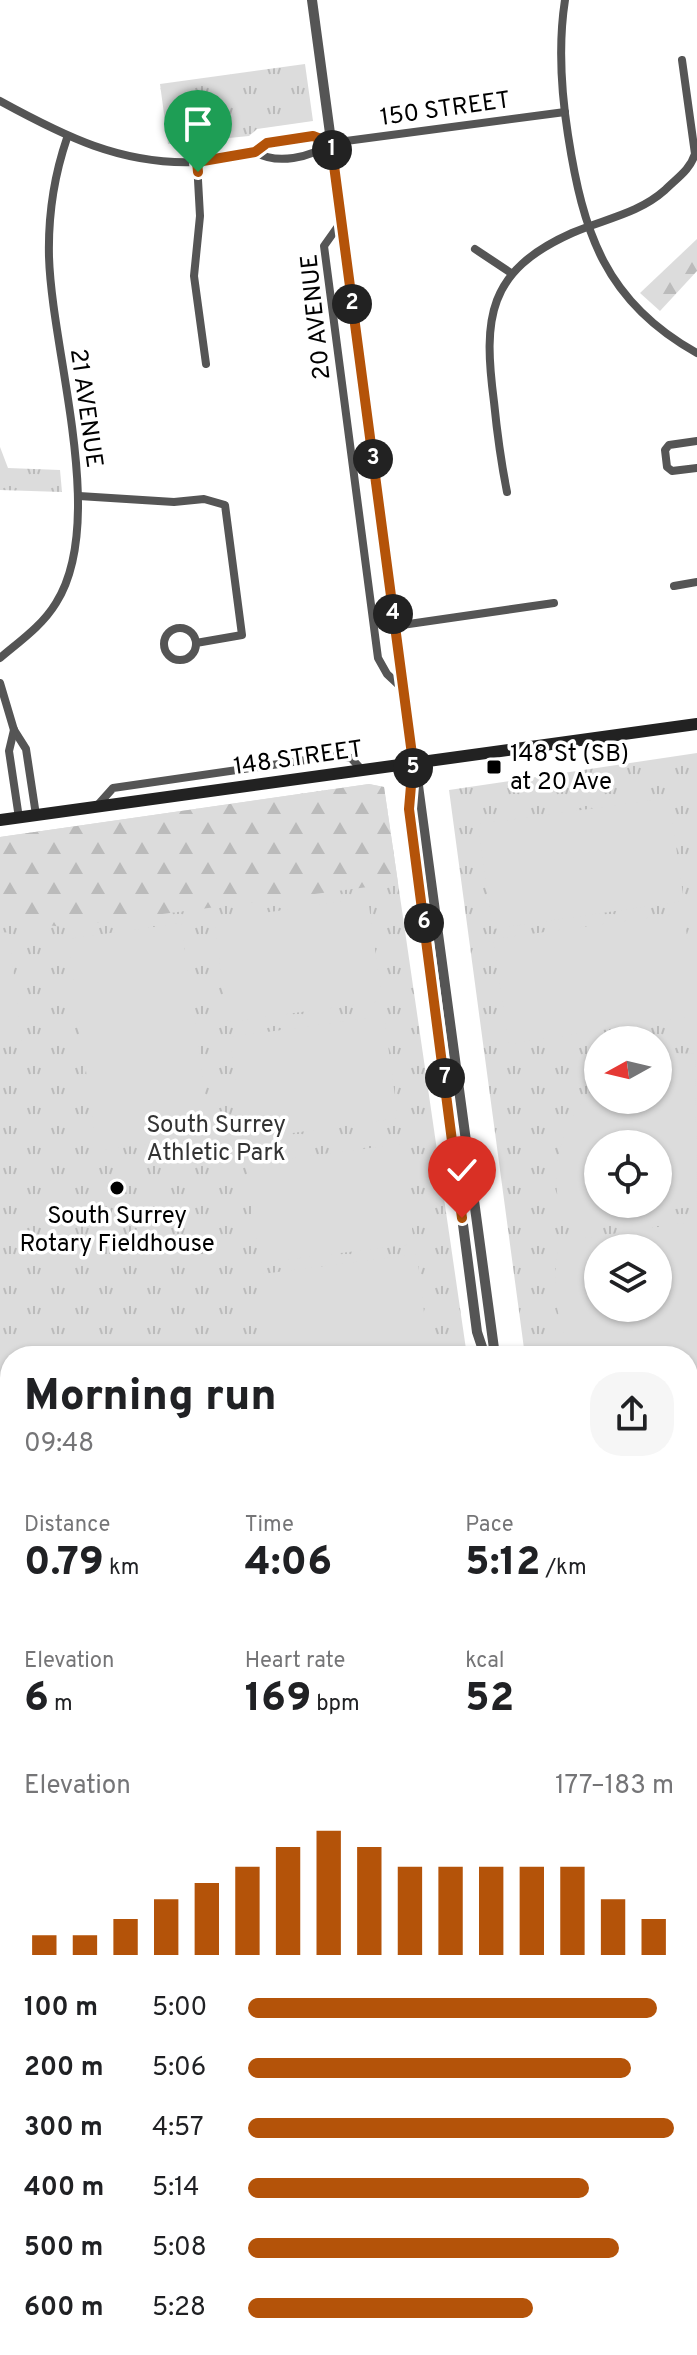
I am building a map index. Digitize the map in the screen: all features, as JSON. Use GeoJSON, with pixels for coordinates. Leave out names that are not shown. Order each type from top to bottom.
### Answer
{"type":"FeatureCollection","features":[{"type":"Feature","properties":{"kind":"main road","name":"148 STREET"},"geometry":{"type":"LineString","coordinates":[[0,820],[697,724]]}},
{"type":"Feature","properties":{"kind":"street","name":"20 AVENUE"},"geometry":{"type":"LineString","coordinates":[[312,0],[494,1346]]}},
{"type":"Feature","properties":{"kind":"street"},"geometry":{"type":"LineString","coordinates":[[565,0],[560,52],[565,112],[579,201],[587,227],[597,252],[641,311],[663,332],[697,353]]}},
{"type":"Feature","properties":{"kind":"street"},"geometry":{"type":"LineString","coordinates":[[507,492],[487,332],[495,302],[511,273],[539,250],[587,227],[650,203],[691,166],[695,154],[682,60]]}},
{"type":"Feature","properties":{"kind":"street","name":"150 STREET"},"geometry":{"type":"LineString","coordinates":[[0,101],[67,138],[139,160],[197,162],[255,152],[267,143],[313,136],[331,143]]}},
{"type":"Feature","properties":{"kind":"street","name":"150 STREET"},"geometry":{"type":"LineString","coordinates":[[255,152],[268,160],[315,154],[331,143],[565,112]]}},
{"type":"Feature","properties":{"kind":"street","name":"21 AVENUE"},"geometry":{"type":"LineString","coordinates":[[0,658],[39,625],[57,602],[78,544],[79,496],[49,257],[50,209],[67,138]]}},
{"type":"Feature","properties":{"kind":"street"},"geometry":{"type":"LineString","coordinates":[[197,162],[200,216],[194,276],[206,364]]}},
{"type":"Feature","properties":{"kind":"street","name":"20 AVENUE"},"geometry":{"type":"LineString","coordinates":[[341,222],[324,246],[378,658],[387,674],[403,689]]}},
{"type":"Feature","properties":{"kind":"street"},"geometry":{"type":"LineString","coordinates":[[475,249],[511,273]]}},
{"type":"Feature","properties":{"kind":"street"},"geometry":{"type":"LineString","coordinates":[[697,441],[669,445],[665,450],[667,467],[672,471],[697,468]]}},
{"type":"Feature","properties":{"kind":"street"},"geometry":{"type":"LineString","coordinates":[[79,496],[174,502],[204,499],[225,505],[242,635],[196,643]]}},
{"type":"Feature","properties":{"kind":"street"},"geometry":{"type":"LineString","coordinates":[[674,586],[697,582]]}},
{"type":"Feature","properties":{"kind":"street"},"geometry":{"type":"LineString","coordinates":[[395,626],[554,603]]}},
{"type":"Feature","properties":{"kind":"street"},"geometry":{"type":"LineString","coordinates":[[0,683],[14,730],[26,749],[36,815]]}},
{"type":"Feature","properties":{"kind":"street"},"geometry":{"type":"LineString","coordinates":[[14,730],[9,751],[19,818]]}},
{"type":"Feature","properties":{"kind":"street","name":"20 AVENUE"},"geometry":{"type":"LineString","coordinates":[[413,762],[409,809],[477,1332],[482,1346]]}},
{"type":"Feature","properties":{"kind":"green space"},"geometry":{"type":"Polygon","coordinates":[[[305,64],[313,121],[257,129],[249,136],[168,144],[160,84],[305,64]]]}},
{"type":"Feature","properties":{"kind":"green space"},"geometry":{"type":"Polygon","coordinates":[[[697,239],[697,271],[660,311],[640,293],[697,239]]]}},
{"type":"Feature","properties":{"kind":"green space"},"geometry":{"type":"Polygon","coordinates":[[[0,447],[8,468],[60,470],[62,492],[0,490],[0,447]]]}},
{"type":"Feature","properties":{"kind":"green space"},"geometry":{"type":"Polygon","coordinates":[[[697,753],[697,1346],[524,1346],[449,790],[697,753]]]}},
{"type":"Feature","properties":{"kind":"green space","name":"South Surrey Athletic Park"},"geometry":{"type":"Polygon","coordinates":[[[369,784],[384,787],[466,1346],[0,1346],[0,837],[369,784]]]}},
{"type":"Feature","properties":{"kind":"green space"},"geometry":{"type":"Polygon","coordinates":[[[369,784],[384,787],[398,883],[63,927],[0,919],[0,837],[369,784]]]}},
{"type":"Feature","properties":{"kind":"green space"},"geometry":{"type":"Polygon","coordinates":[[[669,798],[684,901],[493,929],[478,824],[669,798]]]}},
{"type":"Feature","properties":{"kind":"green space"},"geometry":{"type":"Polygon","coordinates":[[[368,898],[382,1001],[228,1022],[214,920],[368,898]]]}},
{"type":"Feature","properties":{"kind":"green space"},"geometry":{"type":"Polygon","coordinates":[[[684,913],[697,1016],[630,1026],[584,1026],[584,1033],[509,1044],[493,939],[684,913]]]}},
{"type":"Feature","properties":{"kind":"green space"},"geometry":{"type":"Polygon","coordinates":[[[181,923],[211,1135],[97,1151],[68,939],[181,923]]]}},
{"type":"Feature","properties":{"kind":"green space"},"geometry":{"type":"Polygon","coordinates":[[[9,932],[22,1045],[0,1048],[0,933],[9,932]]]}},
{"type":"Feature","properties":{"kind":"green space"},"geometry":{"type":"Polygon","coordinates":[[[384,1016],[398,1118],[244,1140],[230,1037],[384,1016]]]}},
{"type":"Feature","properties":{"kind":"green space"},"geometry":{"type":"Polygon","coordinates":[[[672,1054],[695,1054],[697,1206],[672,1210],[672,1130],[584,1130],[584,1218],[613,1218],[564,1225],[559,1206],[557,1168],[560,1150],[574,1115],[584,1100],[584,1114],[672,1114],[672,1054]]]}},
{"type":"Feature","properties":{"kind":"green space"},"geometry":{"type":"Polygon","coordinates":[[[401,1144],[414,1244],[259,1263],[247,1164],[401,1144]]]}},
{"type":"Feature","properties":{"kind":"green space"},"geometry":{"type":"Polygon","coordinates":[[[697,1221],[697,1346],[569,1346],[556,1300],[559,1242],[584,1238],[584,1322],[672,1322],[672,1234],[612,1234],[697,1221]]]}},
{"type":"Feature","properties":{"kind":"green space"},"geometry":{"type":"Polygon","coordinates":[[[417,1254],[428,1346],[272,1346],[262,1274],[417,1254]]]}},
{"type":"Feature","properties":{"kind":"place","name":"148 St (SB) at 20 Ave"},"geometry":{"type":"Point","coordinates":[494,767]}},
{"type":"Feature","properties":{"kind":"place","name":"South Surrey Rotary Fieldhouse"},"geometry":{"type":"Point","coordinates":[117,1188]}},
{"type":"Feature","properties":{"kind":"route"},"geometry":{"type":"LineString","coordinates":[[198,172],[197,162],[255,152],[267,143],[313,136],[331,143],[413,762],[409,809],[462,1218]]}}]}
